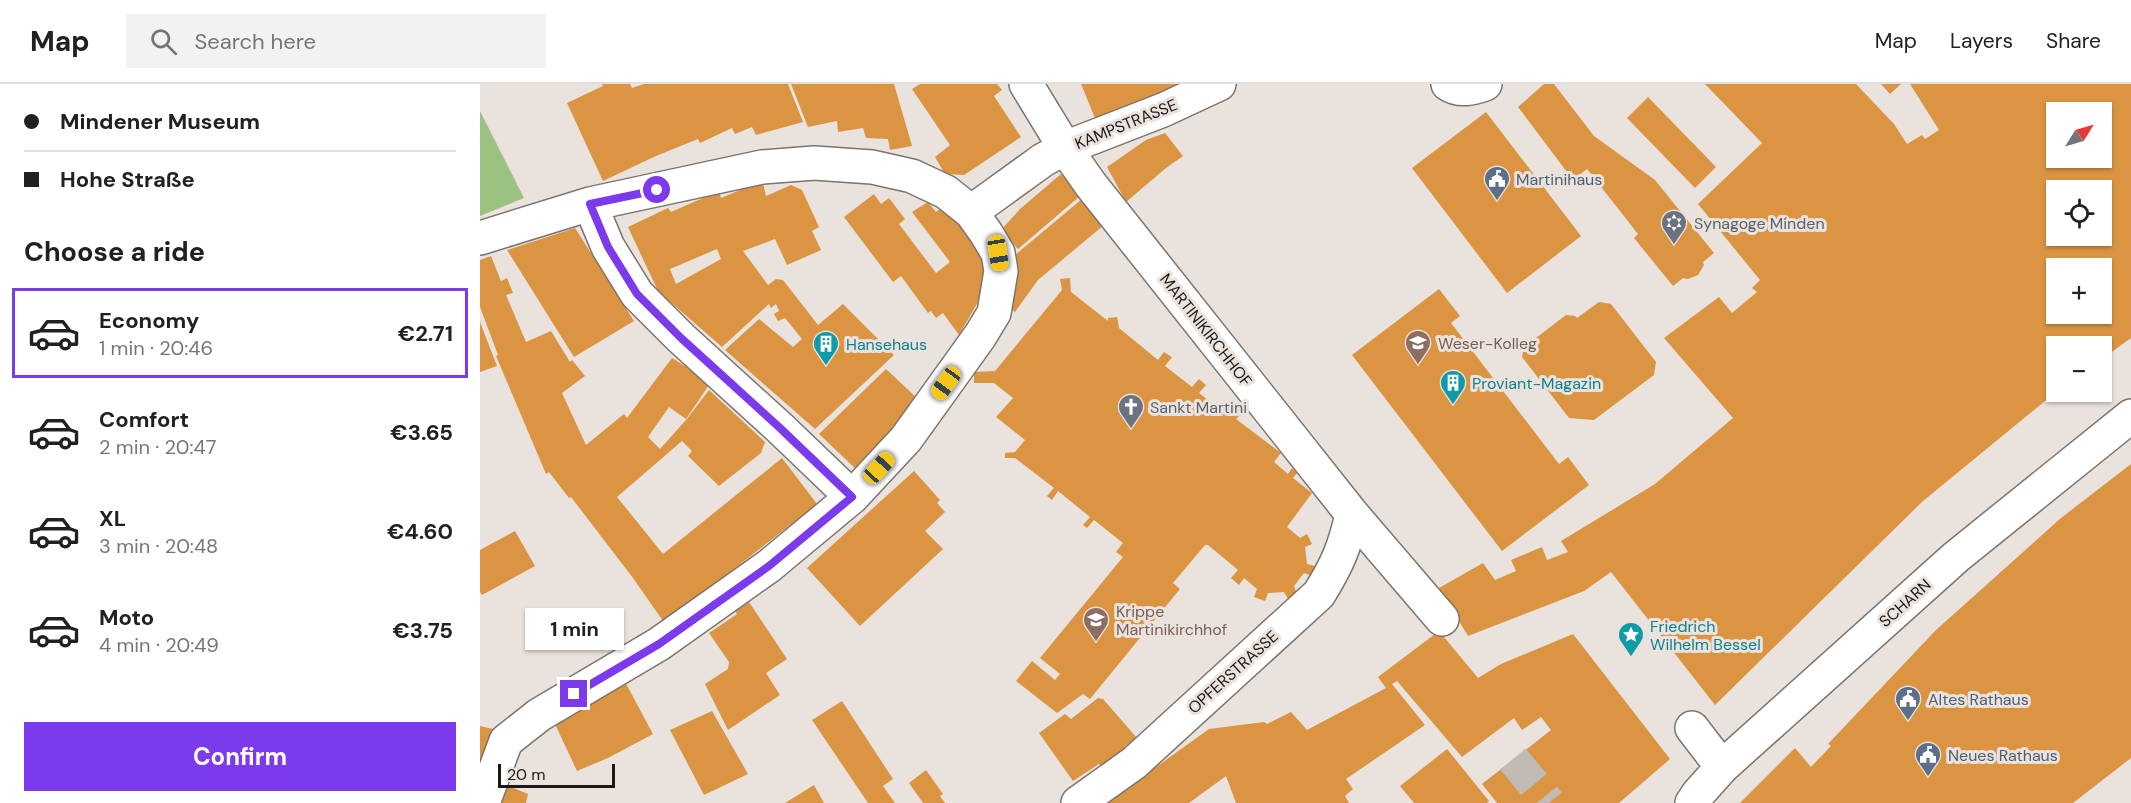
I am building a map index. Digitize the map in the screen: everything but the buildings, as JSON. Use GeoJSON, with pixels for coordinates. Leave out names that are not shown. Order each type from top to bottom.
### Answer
{"type":"FeatureCollection","features":[{"type":"Feature","properties":{"kind":"street","name":"MARTINIKIRCHHOF"},"geometry":{"type":"LineString","coordinates":[[1026,84],[1065,148],[1352,514],[1442,619]]}},
{"type":"Feature","properties":{"kind":"street","name":"KAMPSTRASSE"},"geometry":{"type":"LineString","coordinates":[[971,212],[1043,159],[1065,148],[1164,110],[1219,84]]}},
{"type":"Feature","properties":{"kind":"street"},"geometry":{"type":"LineString","coordinates":[[1448,84],[1454,88],[1470,89],[1485,84]]}},
{"type":"Feature","properties":{"kind":"street"},"geometry":{"type":"LineString","coordinates":[[480,238],[548,219],[590,204],[762,167],[814,163],[872,167],[912,176],[946,192],[971,212],[998,253],[1001,271],[994,313],[973,346],[906,439],[852,497],[769,566],[659,644],[539,715],[506,741],[483,803]]}},
{"type":"Feature","properties":{"kind":"street"},"geometry":{"type":"LineString","coordinates":[[590,204],[608,247],[637,294],[852,497]]}},
{"type":"Feature","properties":{"kind":"street","name":"SCHARN"},"geometry":{"type":"LineString","coordinates":[[1692,803],[1722,766],[1956,557],[2126,430]]}},
{"type":"Feature","properties":{"kind":"street","name":"OPFERSTRASSE"},"geometry":{"type":"LineString","coordinates":[[1078,803],[1134,763],[1319,594],[1345,547],[1352,514]]}},
{"type":"Feature","properties":{"kind":"street"},"geometry":{"type":"LineString","coordinates":[[1692,728],[1722,766]]}},
{"type":"Feature","properties":{"kind":"green space"},"geometry":{"type":"Polygon","coordinates":[[[480,111],[524,198],[480,216],[480,111]]]}},
{"type":"Feature","properties":{"kind":"tunnel"},"geometry":{"type":"LineString","coordinates":[[1513,759],[1549,803]]}},
{"type":"Feature","properties":{"kind":"place","name":"Martinihaus"},"geometry":{"type":"Point","coordinates":[1497,202]}},
{"type":"Feature","properties":{"kind":"place","name":"Synagoge Minden"},"geometry":{"type":"Point","coordinates":[1674,246]}},
{"type":"Feature","properties":{"kind":"place","name":"Weser-Kolleg"},"geometry":{"type":"Point","coordinates":[1418,366]}},
{"type":"Feature","properties":{"kind":"place","name":"Hansehaus"},"geometry":{"type":"Point","coordinates":[826,367]}},
{"type":"Feature","properties":{"kind":"place","name":"Proviant-Magazin"},"geometry":{"type":"Point","coordinates":[1453,406]}},
{"type":"Feature","properties":{"kind":"place","name":"Sankt Martini"},"geometry":{"type":"Point","coordinates":[1131,430]}},
{"type":"Feature","properties":{"kind":"place","name":"Krippe Martinikirchhof"},"geometry":{"type":"Point","coordinates":[1096,643]}},
{"type":"Feature","properties":{"kind":"place","name":"Friedrich Wilhelm Bessel"},"geometry":{"type":"Point","coordinates":[1631,658]}},
{"type":"Feature","properties":{"kind":"place","name":"Altes Rathaus"},"geometry":{"type":"Point","coordinates":[1908,722]}},
{"type":"Feature","properties":{"kind":"place","name":"Neues Rathaus"},"geometry":{"type":"Point","coordinates":[1928,778]}},
{"type":"Feature","properties":{"kind":"route"},"geometry":{"type":"LineString","coordinates":[[574,694],[659,644],[769,566],[852,497],[637,294],[608,247],[590,204],[657,190]]}}]}
